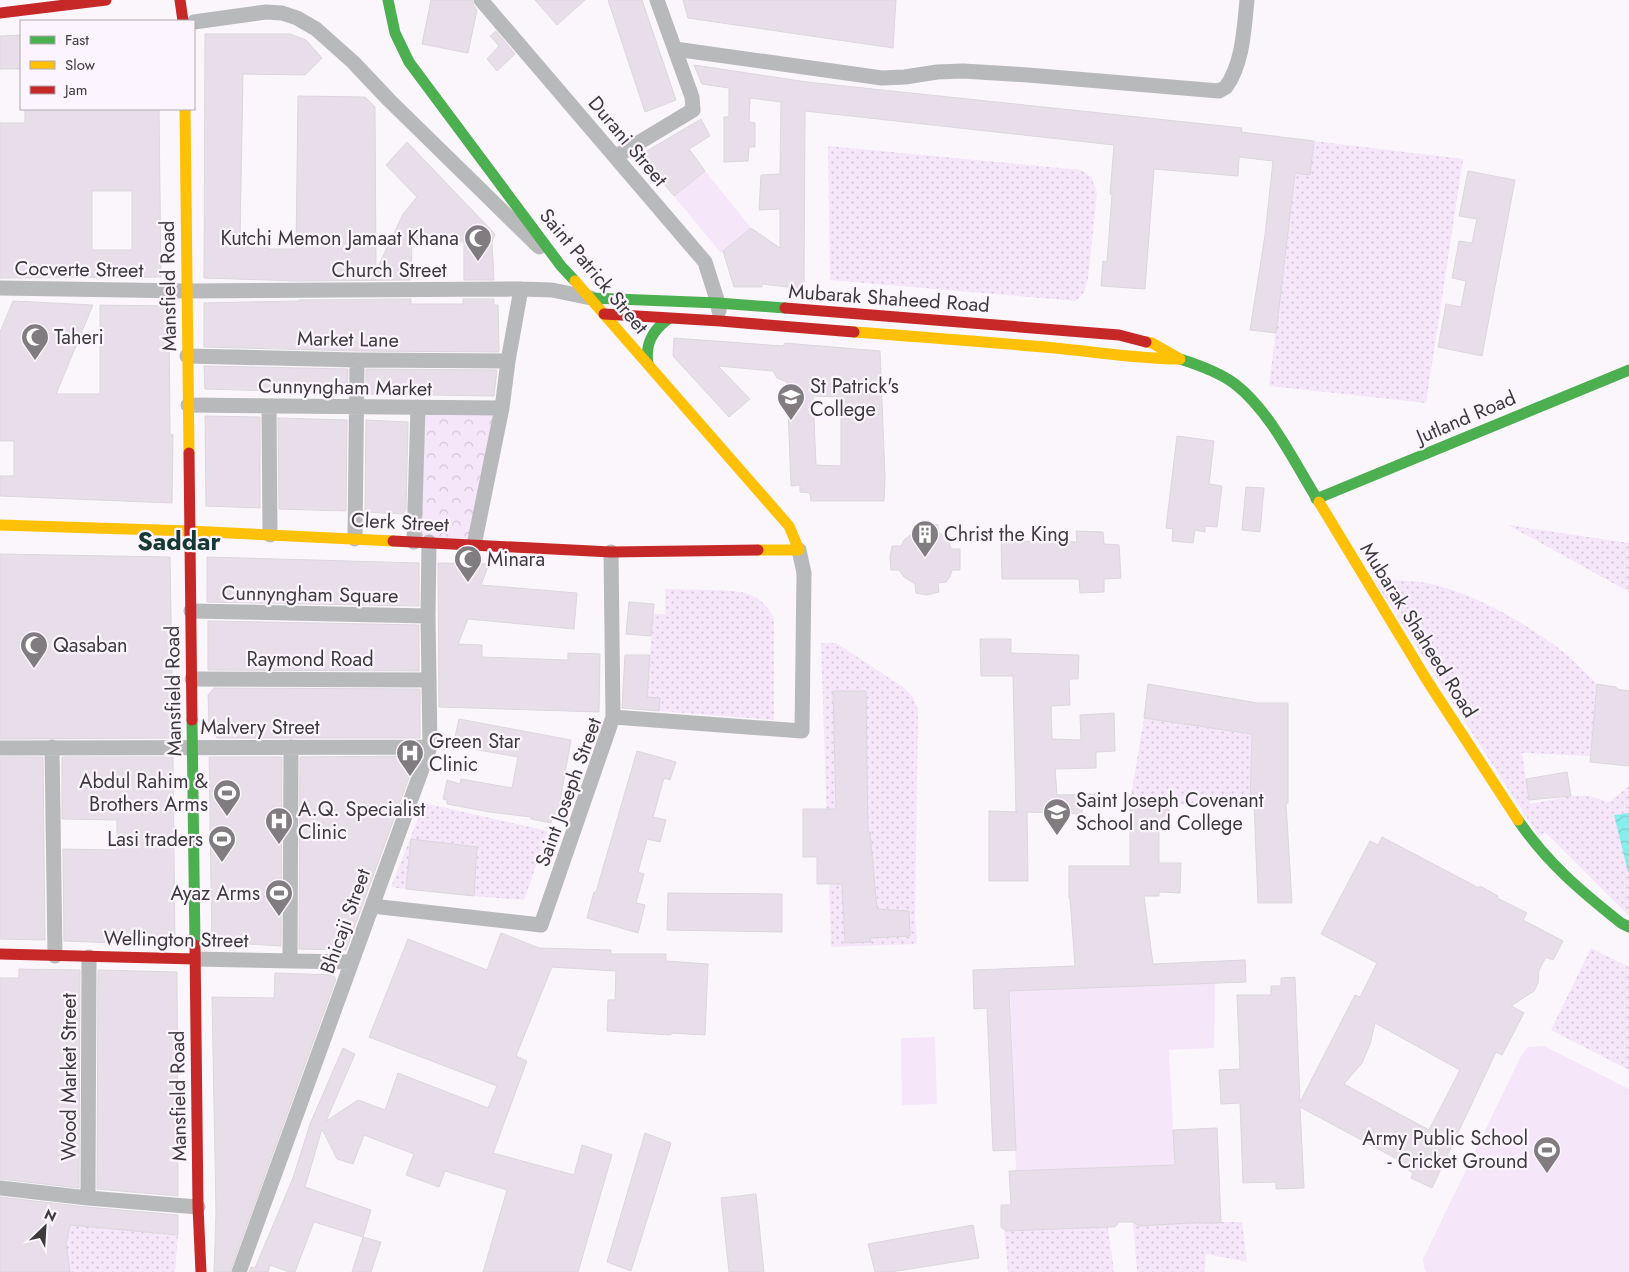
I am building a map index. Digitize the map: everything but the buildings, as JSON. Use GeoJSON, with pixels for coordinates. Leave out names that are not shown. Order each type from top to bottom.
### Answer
{"type":"FeatureCollection","features":[{"type":"Feature","properties":{"kind":"street"},"geometry":{"type":"LineString","coordinates":[[0,13],[106,0]]}},
{"type":"Feature","properties":{"kind":"street"},"geometry":{"type":"LineString","coordinates":[[180,0],[184,20]]}},
{"type":"Feature","properties":{"kind":"street","name":"Saint Patrick Street"},"geometry":{"type":"LineString","coordinates":[[388,0],[394,33],[409,62],[560,266],[789,526],[799,550]]}},
{"type":"Feature","properties":{"kind":"street","name":"Durani Street"},"geometry":{"type":"LineString","coordinates":[[481,0],[705,262],[718,303],[720,321]]}},
{"type":"Feature","properties":{"kind":"street"},"geometry":{"type":"LineString","coordinates":[[615,157],[693,110],[692,97],[657,0]]}},
{"type":"Feature","properties":{"kind":"street"},"geometry":{"type":"LineString","coordinates":[[675,49],[882,78],[963,71],[1219,91],[1226,87],[1236,66],[1244,33],[1247,0]]}},
{"type":"Feature","properties":{"kind":"street"},"geometry":{"type":"LineString","coordinates":[[195,22],[266,12],[282,13],[316,29],[353,62],[532,241],[560,266]]}},
{"type":"Feature","properties":{"kind":"street","name":"Mansfield Road"},"geometry":{"type":"LineString","coordinates":[[184,110],[198,1207],[201,1272]]}},
{"type":"Feature","properties":{"kind":"street","name":"Cocverte Street"},"geometry":{"type":"LineString","coordinates":[[0,288],[187,291]]}},
{"type":"Feature","properties":{"kind":"street"},"geometry":{"type":"LineString","coordinates":[[474,545],[502,408],[521,289]]}},
{"type":"Feature","properties":{"kind":"street","name":"Church Street"},"geometry":{"type":"LineString","coordinates":[[187,291],[521,289],[552,290],[590,298]]}},
{"type":"Feature","properties":{"kind":"street","name":"Mubarak Shaheed Road"},"geometry":{"type":"LineString","coordinates":[[590,298],[718,303],[1119,335],[1152,343],[1180,359],[1207,368],[1235,384],[1264,412],[1428,682],[1532,841],[1573,884],[1621,923],[1629,927]]}},
{"type":"Feature","properties":{"kind":"street","name":"Mubarak Shaheed Road"},"geometry":{"type":"LineString","coordinates":[[604,314],[720,321],[1072,350],[1151,359],[1180,359]]}},
{"type":"Feature","properties":{"kind":"street"},"geometry":{"type":"LineString","coordinates":[[648,364],[646,356],[649,338],[654,330],[668,319]]}},
{"type":"Feature","properties":{"kind":"street","name":"Market Lane"},"geometry":{"type":"LineString","coordinates":[[187,356],[508,361]]}},
{"type":"Feature","properties":{"kind":"street"},"geometry":{"type":"LineString","coordinates":[[355,539],[358,360]]}},
{"type":"Feature","properties":{"kind":"street","name":"Jutland Road"},"geometry":{"type":"LineString","coordinates":[[1316,499],[1629,370]]}},
{"type":"Feature","properties":{"kind":"street","name":"Cunnyngham Market"},"geometry":{"type":"LineString","coordinates":[[188,405],[502,408]]}},
{"type":"Feature","properties":{"kind":"street"},"geometry":{"type":"LineString","coordinates":[[269,406],[270,534]]}},
{"type":"Feature","properties":{"kind":"street","name":"Bhicaji Street"},"geometry":{"type":"LineString","coordinates":[[239,1272],[430,747],[428,616],[421,542],[418,408]]}},
{"type":"Feature","properties":{"kind":"street","name":"Clerk Street"},"geometry":{"type":"LineString","coordinates":[[0,525],[190,530],[611,552],[799,550]]}},
{"type":"Feature","properties":{"kind":"street","name":"Saint Joseph Street"},"geometry":{"type":"LineString","coordinates":[[372,906],[541,925],[613,717],[802,731],[804,573],[799,550]]}},
{"type":"Feature","properties":{"kind":"street"},"geometry":{"type":"LineString","coordinates":[[611,552],[613,717]]}},
{"type":"Feature","properties":{"kind":"street","name":"Cunnyngham Square"},"geometry":{"type":"LineString","coordinates":[[191,611],[428,616]]}},
{"type":"Feature","properties":{"kind":"street","name":"Raymond Road"},"geometry":{"type":"LineString","coordinates":[[192,678],[428,680]]}},
{"type":"Feature","properties":{"kind":"street"},"geometry":{"type":"LineString","coordinates":[[52,747],[56,956]]}},
{"type":"Feature","properties":{"kind":"street"},"geometry":{"type":"LineString","coordinates":[[290,961],[291,747]]}},
{"type":"Feature","properties":{"kind":"street","name":"Malvery Street"},"geometry":{"type":"LineString","coordinates":[[0,748],[430,747]]}},
{"type":"Feature","properties":{"kind":"street","name":"Wellington Street"},"geometry":{"type":"LineString","coordinates":[[0,954],[351,962]]}},
{"type":"Feature","properties":{"kind":"street","name":"Wood Market Street"},"geometry":{"type":"LineString","coordinates":[[88,957],[88,1198]]}},
{"type":"Feature","properties":{"kind":"street"},"geometry":{"type":"LineString","coordinates":[[0,1188],[88,1198],[198,1207]]}},
{"type":"Feature","properties":{"kind":"green space"},"geometry":{"type":"Polygon","coordinates":[[[1314,141],[1463,159],[1426,403],[1269,386],[1295,173],[1310,174],[1314,141]]]}},
{"type":"Feature","properties":{"kind":"green space"},"geometry":{"type":"Polygon","coordinates":[[[828,146],[1081,170],[1091,177],[1097,192],[1088,279],[1084,292],[1076,301],[830,280],[828,146]]]}},
{"type":"Feature","properties":{"kind":"green space"},"geometry":{"type":"Polygon","coordinates":[[[705,171],[751,228],[721,253],[674,196],[705,171]]]}},
{"type":"Feature","properties":{"kind":"green space"},"geometry":{"type":"Polygon","coordinates":[[[418,407],[502,408],[474,545],[414,542],[418,407]]]}},
{"type":"Feature","properties":{"kind":"green space"},"geometry":{"type":"Polygon","coordinates":[[[1508,525],[1629,543],[1629,592],[1508,525]]]}},
{"type":"Feature","properties":{"kind":"green space"},"geometry":{"type":"Polygon","coordinates":[[[1374,580],[1431,584],[1487,604],[1518,621],[1561,650],[1597,684],[1590,756],[1522,753],[1530,804],[1571,796],[1589,796],[1609,802],[1629,786],[1629,916],[1545,832],[1539,837],[1374,580]]]}},
{"type":"Feature","properties":{"kind":"green space"},"geometry":{"type":"Polygon","coordinates":[[[665,589],[739,592],[754,597],[768,609],[774,618],[774,720],[659,711],[660,698],[647,697],[653,614],[665,614],[665,589]]]}},
{"type":"Feature","properties":{"kind":"green space"},"geometry":{"type":"Polygon","coordinates":[[[821,643],[836,643],[903,687],[913,697],[918,710],[915,918],[917,944],[831,947],[821,643]]]}},
{"type":"Feature","properties":{"kind":"green space"},"geometry":{"type":"Polygon","coordinates":[[[1144,718],[1252,734],[1250,808],[1130,802],[1144,718]]]}},
{"type":"Feature","properties":{"kind":"green space"},"geometry":{"type":"Polygon","coordinates":[[[424,803],[548,831],[524,900],[474,896],[477,847],[411,839],[406,889],[391,887],[424,803]]]}},
{"type":"Feature","properties":{"kind":"green space"},"geometry":{"type":"Polygon","coordinates":[[[1591,948],[1629,967],[1629,1070],[1551,1030],[1591,948]]]}},
{"type":"Feature","properties":{"kind":"green space"},"geometry":{"type":"Polygon","coordinates":[[[1215,983],[1214,1048],[1169,1050],[1175,1165],[1016,1171],[1010,991],[1215,983]]]}},
{"type":"Feature","properties":{"kind":"green space"},"geometry":{"type":"Polygon","coordinates":[[[935,1037],[937,1104],[902,1105],[901,1038],[935,1037]]]}},
{"type":"Feature","properties":{"kind":"green space","name":"Army Public School - Cricket Ground"},"geometry":{"type":"Polygon","coordinates":[[[1544,1046],[1629,1089],[1629,1272],[1426,1272],[1423,1259],[1522,1054],[1528,1047],[1544,1046]]]}},
{"type":"Feature","properties":{"kind":"green space"},"geometry":{"type":"Polygon","coordinates":[[[1133,1222],[1242,1222],[1247,1262],[1206,1254],[1205,1272],[1137,1272],[1133,1222]]]}},
{"type":"Feature","properties":{"kind":"green space"},"geometry":{"type":"Polygon","coordinates":[[[70,1225],[178,1235],[175,1272],[70,1272],[66,1244],[70,1225]]]}},
{"type":"Feature","properties":{"kind":"green space"},"geometry":{"type":"Polygon","coordinates":[[[1108,1227],[1114,1272],[1008,1272],[1004,1229],[1108,1227]]]}},
{"type":"Feature","properties":{"kind":"water"},"geometry":{"type":"Polygon","coordinates":[[[1629,813],[1629,872],[1628,872],[1614,815],[1629,813]]]}},
{"type":"Feature","properties":{"kind":"traffic: fast"},"geometry":{"type":"LineString","coordinates":[[388,0],[395,33],[409,62],[561,266],[575,281]]}},
{"type":"Feature","properties":{"kind":"traffic: fast"},"geometry":{"type":"LineString","coordinates":[[591,298],[718,303],[785,308]]}},
{"type":"Feature","properties":{"kind":"traffic: fast"},"geometry":{"type":"LineString","coordinates":[[648,364],[647,357],[651,338],[668,319]]}},
{"type":"Feature","properties":{"kind":"traffic: fast"},"geometry":{"type":"LineString","coordinates":[[1180,359],[1202,366],[1222,376],[1235,384],[1248,396],[1271,424],[1319,502]]}},
{"type":"Feature","properties":{"kind":"traffic: fast"},"geometry":{"type":"LineString","coordinates":[[1316,499],[1629,370]]}},
{"type":"Feature","properties":{"kind":"traffic: fast"},"geometry":{"type":"LineString","coordinates":[[192,720],[195,945]]}},
{"type":"Feature","properties":{"kind":"traffic: fast"},"geometry":{"type":"LineString","coordinates":[[1518,820],[1540,849],[1565,876],[1621,923],[1629,927]]}},
{"type":"Feature","properties":{"kind":"traffic: slow"},"geometry":{"type":"LineString","coordinates":[[185,110],[189,453]]}},
{"type":"Feature","properties":{"kind":"traffic: slow"},"geometry":{"type":"LineString","coordinates":[[575,281],[789,526],[799,550],[758,550]]}},
{"type":"Feature","properties":{"kind":"traffic: slow"},"geometry":{"type":"LineString","coordinates":[[854,332],[1055,348],[1133,357],[1180,359],[1152,343],[1146,342]]}},
{"type":"Feature","properties":{"kind":"traffic: slow"},"geometry":{"type":"LineString","coordinates":[[1319,502],[1428,682],[1518,820]]}},
{"type":"Feature","properties":{"kind":"traffic: slow"},"geometry":{"type":"LineString","coordinates":[[0,525],[190,531],[393,541]]}},
{"type":"Feature","properties":{"kind":"traffic: jam"},"geometry":{"type":"LineString","coordinates":[[0,13],[106,0]]}},
{"type":"Feature","properties":{"kind":"traffic: jam"},"geometry":{"type":"LineString","coordinates":[[180,0],[183,20]]}},
{"type":"Feature","properties":{"kind":"traffic: jam"},"geometry":{"type":"LineString","coordinates":[[785,308],[1119,335],[1146,342]]}},
{"type":"Feature","properties":{"kind":"traffic: jam"},"geometry":{"type":"LineString","coordinates":[[604,314],[854,332]]}},
{"type":"Feature","properties":{"kind":"traffic: jam"},"geometry":{"type":"LineString","coordinates":[[189,453],[192,720]]}},
{"type":"Feature","properties":{"kind":"traffic: jam"},"geometry":{"type":"LineString","coordinates":[[393,541],[611,552],[758,550]]}},
{"type":"Feature","properties":{"kind":"traffic: jam"},"geometry":{"type":"LineString","coordinates":[[195,945],[198,1207],[201,1272]]}},
{"type":"Feature","properties":{"kind":"traffic: jam"},"geometry":{"type":"LineString","coordinates":[[0,954],[195,959]]}},
{"type":"Feature","properties":{"kind":"place","name":"Kutchi Memon Jamaat Khana"},"geometry":{"type":"Point","coordinates":[478,262]}},
{"type":"Feature","properties":{"kind":"place","name":"Taheri"},"geometry":{"type":"Point","coordinates":[35,361]}},
{"type":"Feature","properties":{"kind":"place","name":"St Patrick's College"},"geometry":{"type":"Point","coordinates":[791,421]}},
{"type":"Feature","properties":{"kind":"place","name":"Christ the King"},"geometry":{"type":"Point","coordinates":[925,558]}},
{"type":"Feature","properties":{"kind":"place","name":"Minara"},"geometry":{"type":"Point","coordinates":[468,583]}},
{"type":"Feature","properties":{"kind":"place","name":"Qasaban"},"geometry":{"type":"Point","coordinates":[34,669]}},
{"type":"Feature","properties":{"kind":"place","name":"Green Star Clinic"},"geometry":{"type":"Point","coordinates":[410,777]}},
{"type":"Feature","properties":{"kind":"place","name":"Abdul Rahim & Brothers Arms"},"geometry":{"type":"Point","coordinates":[227,817]}},
{"type":"Feature","properties":{"kind":"place","name":"Saint Joseph Covenant School and College"},"geometry":{"type":"Point","coordinates":[1057,836]}},
{"type":"Feature","properties":{"kind":"place","name":"A.Q. Specialist Clinic"},"geometry":{"type":"Point","coordinates":[279,845]}},
{"type":"Feature","properties":{"kind":"place","name":"Lasi traders"},"geometry":{"type":"Point","coordinates":[222,863]}},
{"type":"Feature","properties":{"kind":"place","name":"Ayaz Arms"},"geometry":{"type":"Point","coordinates":[279,917]}},
{"type":"Feature","properties":{"kind":"place","name":"Army Public School - Cricket Ground"},"geometry":{"type":"Point","coordinates":[1547,1174]}},
{"type":"Feature","properties":{"kind":"district","name":"Saddar"},"geometry":{"type":"Point","coordinates":[179,541]}}]}
